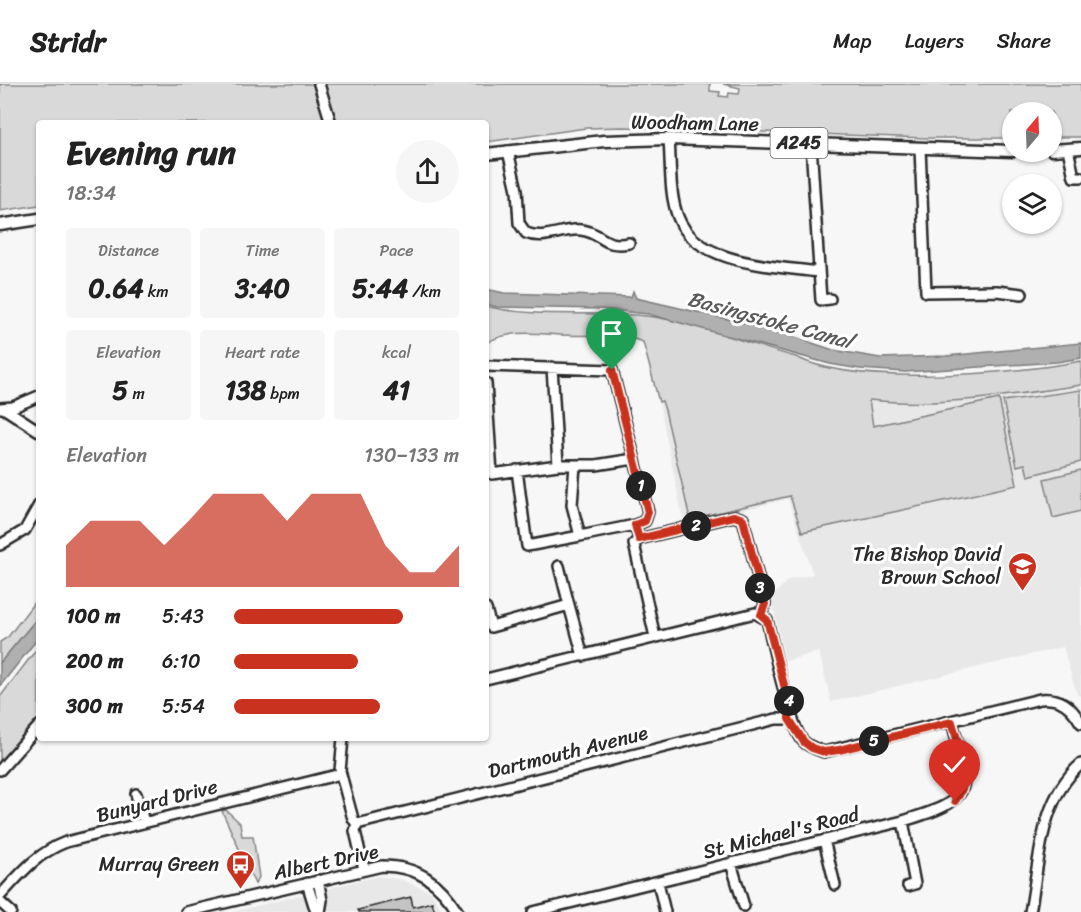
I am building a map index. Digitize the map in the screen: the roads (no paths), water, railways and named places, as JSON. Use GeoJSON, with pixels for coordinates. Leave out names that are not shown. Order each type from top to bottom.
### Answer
{"type":"FeatureCollection","features":[{"type":"Feature","properties":{"kind":"main road","name":"Woodham Lane"},"geometry":{"type":"LineString","coordinates":[[489,154],[604,141],[669,139],[1002,151]]}},
{"type":"Feature","properties":{"kind":"main road"},"geometry":{"type":"LineString","coordinates":[[1062,149],[1081,148]]}},
{"type":"Feature","properties":{"kind":"main road"},"geometry":{"type":"LineString","coordinates":[[0,225],[36,219]]}},
{"type":"Feature","properties":{"kind":"street"},"geometry":{"type":"LineString","coordinates":[[319,84],[330,120]]}},
{"type":"Feature","properties":{"kind":"street"},"geometry":{"type":"LineString","coordinates":[[669,139],[675,206],[682,227],[694,241],[708,250],[750,262],[818,272]]}},
{"type":"Feature","properties":{"kind":"street"},"geometry":{"type":"LineString","coordinates":[[811,144],[821,300],[831,299]]}},
{"type":"Feature","properties":{"kind":"street"},"geometry":{"type":"LineString","coordinates":[[920,148],[926,292],[997,291],[1022,294]]}},
{"type":"Feature","properties":{"kind":"street"},"geometry":{"type":"LineString","coordinates":[[1068,149],[1074,177],[1081,177]]}},
{"type":"Feature","properties":{"kind":"street"},"geometry":{"type":"LineString","coordinates":[[508,152],[517,190],[519,223],[526,233],[541,236],[584,230],[615,246],[629,243]]}},
{"type":"Feature","properties":{"kind":"street"},"geometry":{"type":"LineString","coordinates":[[489,366],[612,370],[648,516],[635,525],[527,546],[517,470]]}},
{"type":"Feature","properties":{"kind":"street"},"geometry":{"type":"LineString","coordinates":[[552,367],[558,465]]}},
{"type":"Feature","properties":{"kind":"street"},"geometry":{"type":"LineString","coordinates":[[2,409],[36,397]]}},
{"type":"Feature","properties":{"kind":"street"},"geometry":{"type":"LineString","coordinates":[[2,409],[36,429]]}},
{"type":"Feature","properties":{"kind":"street"},"geometry":{"type":"LineString","coordinates":[[489,428],[492,474],[558,465],[596,465],[634,459]]}},
{"type":"Feature","properties":{"kind":"street"},"geometry":{"type":"LineString","coordinates":[[575,465],[572,505],[580,536]]}},
{"type":"Feature","properties":{"kind":"street"},"geometry":{"type":"LineString","coordinates":[[0,544],[25,530],[36,511]]}},
{"type":"Feature","properties":{"kind":"street"},"geometry":{"type":"LineString","coordinates":[[655,637],[633,547],[639,539],[734,516],[743,519],[765,604],[761,615]]}},
{"type":"Feature","properties":{"kind":"street"},"geometry":{"type":"LineString","coordinates":[[635,525],[639,539]]}},
{"type":"Feature","properties":{"kind":"street"},"geometry":{"type":"LineString","coordinates":[[559,566],[583,656]]}},
{"type":"Feature","properties":{"kind":"street"},"geometry":{"type":"LineString","coordinates":[[489,620],[491,627],[569,605]]}},
{"type":"Feature","properties":{"kind":"street"},"geometry":{"type":"LineString","coordinates":[[489,678],[755,613],[767,620],[789,704],[789,719],[804,742],[824,752],[1051,698],[1062,701],[1078,714],[1081,723]]}},
{"type":"Feature","properties":{"kind":"street","name":"Dartmouth Avenue"},"geometry":{"type":"LineString","coordinates":[[357,824],[776,719],[789,719]]}},
{"type":"Feature","properties":{"kind":"street","name":"St Michael's Road"},"geometry":{"type":"LineString","coordinates":[[533,912],[903,821],[944,808],[952,803],[961,792],[965,773],[952,722]]}},
{"type":"Feature","properties":{"kind":"street"},"geometry":{"type":"LineString","coordinates":[[0,770],[36,729]]}},
{"type":"Feature","properties":{"kind":"street"},"geometry":{"type":"LineString","coordinates":[[344,741],[341,772],[352,819],[357,824],[355,831],[364,869]]}},
{"type":"Feature","properties":{"kind":"street"},"geometry":{"type":"LineString","coordinates":[[1030,912],[1052,801],[1063,783],[1081,765]]}},
{"type":"Feature","properties":{"kind":"street","name":"Bunyard Drive"},"geometry":{"type":"LineString","coordinates":[[0,896],[26,867],[52,848],[341,772]]}},
{"type":"Feature","properties":{"kind":"street"},"geometry":{"type":"LineString","coordinates":[[136,794],[144,822]]}},
{"type":"Feature","properties":{"kind":"street"},"geometry":{"type":"LineString","coordinates":[[903,821],[915,884],[908,886]]}},
{"type":"Feature","properties":{"kind":"street"},"geometry":{"type":"LineString","coordinates":[[824,840],[836,885]]}},
{"type":"Feature","properties":{"kind":"street"},"geometry":{"type":"LineString","coordinates":[[731,863],[744,906]]}},
{"type":"Feature","properties":{"kind":"street","name":"Albert Drive"},"geometry":{"type":"LineString","coordinates":[[186,912],[364,869],[391,866],[418,873],[441,888],[458,912]]}},
{"type":"Feature","properties":{"kind":"street"},"geometry":{"type":"LineString","coordinates":[[318,880],[322,900],[318,912]]}},
{"type":"Feature","properties":{"kind":"street"},"geometry":{"type":"LineString","coordinates":[[658,882],[665,912]]}},
{"type":"Feature","properties":{"kind":"street"},"geometry":{"type":"LineString","coordinates":[[307,883],[318,912]]}},
{"type":"Feature","properties":{"kind":"street"},"geometry":{"type":"LineString","coordinates":[[0,902],[11,912]]}},
{"type":"Feature","properties":{"kind":"place","name":"The Bishop David Brown School"},"geometry":{"type":"Point","coordinates":[1022,592]}},
{"type":"Feature","properties":{"kind":"place","name":"Murray Green"},"geometry":{"type":"Point","coordinates":[240,890]}},
{"type":"Feature","properties":{"kind":"water label","name":"Basingstoke Canal"},"geometry":{"type":"Point","coordinates":[770,320]}}]}
